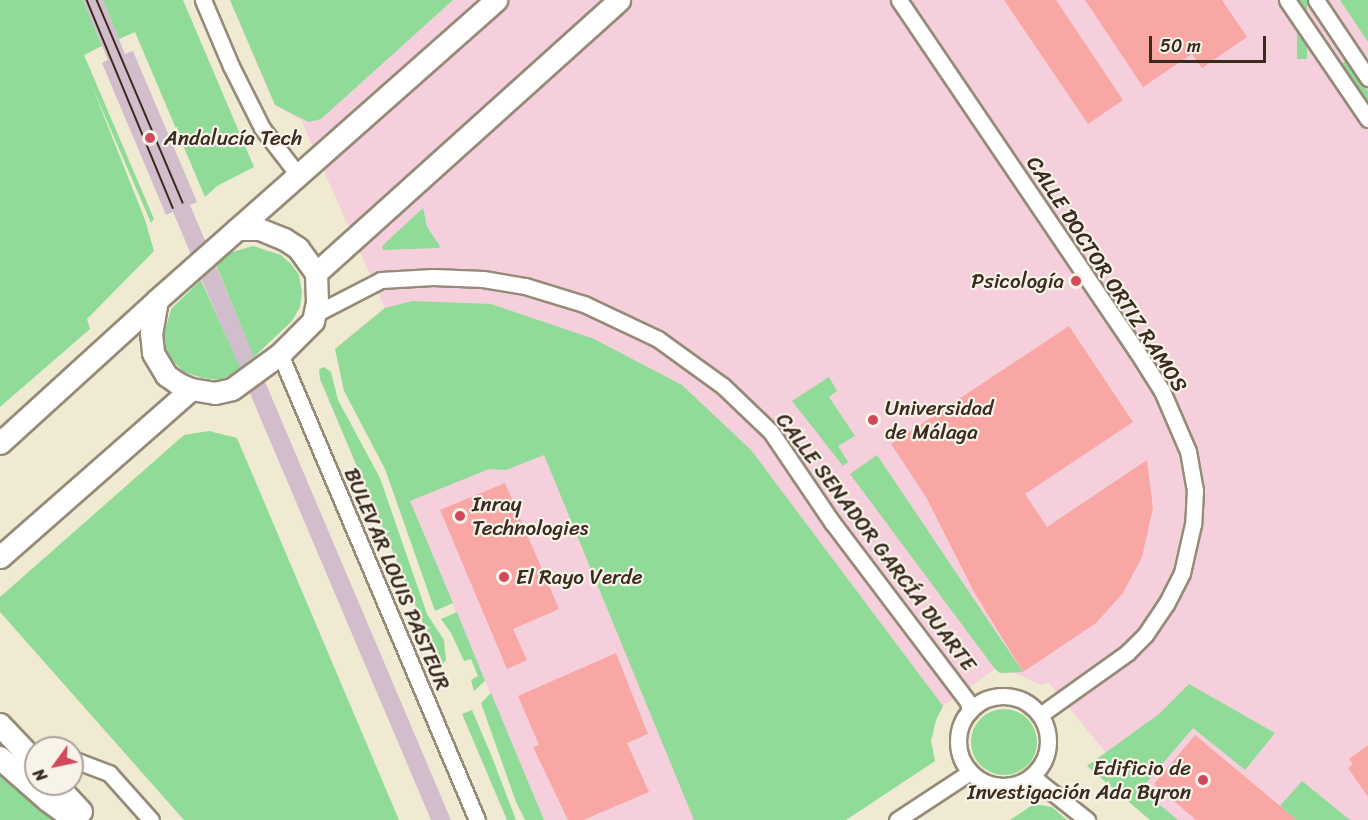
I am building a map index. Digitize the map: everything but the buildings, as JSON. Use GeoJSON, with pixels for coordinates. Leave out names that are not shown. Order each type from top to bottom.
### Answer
{"type":"FeatureCollection","features":[{"type":"Feature","properties":{"kind":"main road"},"geometry":{"type":"LineString","coordinates":[[0,725],[24,748]]}},
{"type":"Feature","properties":{"kind":"main road"},"geometry":{"type":"LineString","coordinates":[[0,758],[76,819]]}},
{"type":"Feature","properties":{"kind":"main road"},"geometry":{"type":"LineString","coordinates":[[62,796],[76,819]]}},
{"type":"Feature","properties":{"kind":"street"},"geometry":{"type":"LineString","coordinates":[[202,0],[262,129],[298,175]]}},
{"type":"Feature","properties":{"kind":"street"},"geometry":{"type":"LineString","coordinates":[[0,443],[157,300],[496,0]]}},
{"type":"Feature","properties":{"kind":"street"},"geometry":{"type":"LineString","coordinates":[[316,273],[619,0]]}},
{"type":"Feature","properties":{"kind":"street","name":"CALLE DOCTOR ORTIZ RAMOS"},"geometry":{"type":"LineString","coordinates":[[899,0],[1136,350],[1162,391],[1188,451],[1195,490],[1193,524],[1182,573],[1166,604],[1145,635],[1128,653],[1040,715]]}},
{"type":"Feature","properties":{"kind":"street"},"geometry":{"type":"LineString","coordinates":[[1287,0],[1368,119]]}},
{"type":"Feature","properties":{"kind":"street"},"geometry":{"type":"LineString","coordinates":[[1316,0],[1368,78]]}},
{"type":"Feature","properties":{"kind":"street"},"geometry":{"type":"LineString","coordinates":[[157,300],[151,333],[153,353],[166,375],[191,389],[215,393],[232,389],[280,354],[313,321],[318,287],[316,273],[298,248],[284,239],[259,229],[237,229]]}},
{"type":"Feature","properties":{"kind":"street","name":"CALLE SENADOR GARCÍA DUARTE"},"geometry":{"type":"LineString","coordinates":[[315,314],[381,280],[433,277],[483,279],[525,286],[584,304],[658,339],[723,386],[771,432],[839,531],[968,702],[970,711]]}},
{"type":"Feature","properties":{"kind":"street","name":"BULEVAR LOUIS PASTEUR"},"geometry":{"type":"LineString","coordinates":[[280,354],[477,820]]}},
{"type":"Feature","properties":{"kind":"street"},"geometry":{"type":"LineString","coordinates":[[0,557],[191,389]]}},
{"type":"Feature","properties":{"kind":"street"},"geometry":{"type":"LineString","coordinates":[[1008,696],[1021,700],[1040,715],[1047,730],[1048,744],[1042,762],[1030,778],[1012,785],[993,785],[970,772],[962,761],[958,741],[963,722],[970,711],[987,700],[1008,696]]}},
{"type":"Feature","properties":{"kind":"street"},"geometry":{"type":"LineString","coordinates":[[84,764],[109,773],[151,820]]}},
{"type":"Feature","properties":{"kind":"street"},"geometry":{"type":"LineString","coordinates":[[897,820],[970,772]]}},
{"type":"Feature","properties":{"kind":"street"},"geometry":{"type":"LineString","coordinates":[[1030,778],[1038,781],[1087,820]]}},
{"type":"Feature","properties":{"kind":"shaded area"},"geometry":{"type":"Polygon","coordinates":[[[83,0],[103,0],[125,54],[133,51],[197,202],[190,205],[451,820],[431,820],[173,212],[166,215],[102,63],[108,60],[83,0]]]}},
{"type":"Feature","properties":{"kind":"shaded area","name":"Universidad de Málaga"},"geometry":{"type":"Polygon","coordinates":[[[230,0],[1368,0],[1368,820],[1150,820],[1087,766],[1106,753],[1049,683],[1040,685],[1015,673],[1000,673],[995,669],[943,706],[936,720],[931,741],[935,761],[846,820],[544,820],[409,501],[346,339],[385,308],[301,120],[275,105],[230,0]]]}},
{"type":"Feature","properties":{"kind":"green space"},"geometry":{"type":"Polygon","coordinates":[[[0,0],[83,0],[102,46],[84,55],[154,219],[151,223],[92,86],[145,220],[154,251],[87,319],[90,329],[0,407],[0,0]]]}},
{"type":"Feature","properties":{"kind":"green space"},"geometry":{"type":"Polygon","coordinates":[[[103,0],[183,0],[254,167],[217,186],[205,197],[135,32],[119,39],[103,0]]]}},
{"type":"Feature","properties":{"kind":"green space"},"geometry":{"type":"Polygon","coordinates":[[[230,0],[453,0],[321,119],[309,122],[275,105],[230,0]]]}},
{"type":"Feature","properties":{"kind":"green space"},"geometry":{"type":"Polygon","coordinates":[[[1297,0],[1307,0],[1307,59],[1297,59],[1297,0]]]}},
{"type":"Feature","properties":{"kind":"green space"},"geometry":{"type":"Polygon","coordinates":[[[1340,0],[1368,0],[1368,42],[1340,0]]]}},
{"type":"Feature","properties":{"kind":"green space"},"geometry":{"type":"Polygon","coordinates":[[[1347,60],[1368,91],[1368,107],[1340,65],[1347,60]]]}},
{"type":"Feature","properties":{"kind":"green space"},"geometry":{"type":"Polygon","coordinates":[[[423,208],[427,227],[440,246],[439,248],[383,250],[382,246],[423,208]]]}},
{"type":"Feature","properties":{"kind":"green space"},"geometry":{"type":"Polygon","coordinates":[[[253,246],[281,255],[291,264],[299,275],[302,292],[300,307],[292,321],[254,357],[216,265],[229,253],[253,246]]]}},
{"type":"Feature","properties":{"kind":"green space"},"geometry":{"type":"Polygon","coordinates":[[[201,280],[241,370],[221,380],[202,378],[184,372],[172,360],[166,348],[164,334],[171,309],[201,280]]]}},
{"type":"Feature","properties":{"kind":"green space"},"geometry":{"type":"Polygon","coordinates":[[[412,301],[491,304],[594,339],[682,385],[751,450],[943,706],[936,720],[931,741],[935,761],[846,820],[694,820],[544,455],[506,470],[489,469],[410,501],[453,603],[435,611],[385,469],[344,391],[335,349],[385,308],[412,301]]]}},
{"type":"Feature","properties":{"kind":"green space"},"geometry":{"type":"Polygon","coordinates":[[[324,367],[331,372],[338,400],[380,478],[427,614],[444,640],[446,660],[441,666],[320,379],[319,369],[324,367]]]}},
{"type":"Feature","properties":{"kind":"green space"},"geometry":{"type":"Polygon","coordinates":[[[829,377],[837,391],[829,397],[855,436],[838,446],[848,462],[843,466],[792,401],[829,377]]]}},
{"type":"Feature","properties":{"kind":"green space"},"geometry":{"type":"Polygon","coordinates":[[[209,431],[237,438],[399,820],[184,820],[0,612],[0,597],[184,435],[209,431]]]}},
{"type":"Feature","properties":{"kind":"green space"},"geometry":{"type":"Polygon","coordinates":[[[877,455],[1023,672],[1000,673],[995,669],[850,474],[877,455]]]}},
{"type":"Feature","properties":{"kind":"green space"},"geometry":{"type":"Polygon","coordinates":[[[457,612],[485,681],[474,691],[471,680],[478,676],[471,659],[464,661],[451,633],[441,619],[457,612]]]}},
{"type":"Feature","properties":{"kind":"green space"},"geometry":{"type":"Polygon","coordinates":[[[1189,684],[1275,733],[1245,770],[1193,728],[1141,789],[1178,820],[1150,820],[1087,766],[1159,714],[1189,684]]]}},
{"type":"Feature","properties":{"kind":"green space"},"geometry":{"type":"Polygon","coordinates":[[[491,693],[544,820],[525,820],[516,802],[481,703],[491,693]]]}},
{"type":"Feature","properties":{"kind":"green space"},"geometry":{"type":"Polygon","coordinates":[[[1004,709],[1016,712],[1027,719],[1034,730],[1037,742],[1034,754],[1027,765],[1016,772],[1004,775],[992,772],[981,765],[974,754],[971,742],[974,730],[981,719],[992,712],[1004,709]]]}},
{"type":"Feature","properties":{"kind":"green space"},"geometry":{"type":"Polygon","coordinates":[[[472,710],[516,820],[507,820],[462,714],[472,710]]]}},
{"type":"Feature","properties":{"kind":"green space"},"geometry":{"type":"Polygon","coordinates":[[[0,775],[24,792],[24,796],[29,796],[61,820],[0,820],[0,775]]]}},
{"type":"Feature","properties":{"kind":"green space"},"geometry":{"type":"Polygon","coordinates":[[[1302,781],[1350,820],[1296,820],[1280,806],[1302,781]]]}},
{"type":"Feature","properties":{"kind":"green space"},"geometry":{"type":"Polygon","coordinates":[[[1034,804],[1052,807],[1067,820],[1010,820],[1034,804]]]}},
{"type":"Feature","properties":{"kind":"tram line"},"geometry":{"type":"LineString","coordinates":[[87,0],[173,208]]}},
{"type":"Feature","properties":{"kind":"tram line"},"geometry":{"type":"LineString","coordinates":[[97,0],[183,203]]}},
{"type":"Feature","properties":{"kind":"place","name":"Andalucía Tech"},"geometry":{"type":"Point","coordinates":[150,138]}},
{"type":"Feature","properties":{"kind":"place","name":"Psicología"},"geometry":{"type":"Point","coordinates":[1076,281]}},
{"type":"Feature","properties":{"kind":"place","name":"Universidad de Málaga"},"geometry":{"type":"Point","coordinates":[873,420]}},
{"type":"Feature","properties":{"kind":"place","name":"Inray Technologies"},"geometry":{"type":"Point","coordinates":[460,516]}},
{"type":"Feature","properties":{"kind":"place","name":"El Rayo Verde"},"geometry":{"type":"Point","coordinates":[504,577]}},
{"type":"Feature","properties":{"kind":"place","name":"Edificio de Investigación Ada Byron"},"geometry":{"type":"Point","coordinates":[1203,780]}}]}
